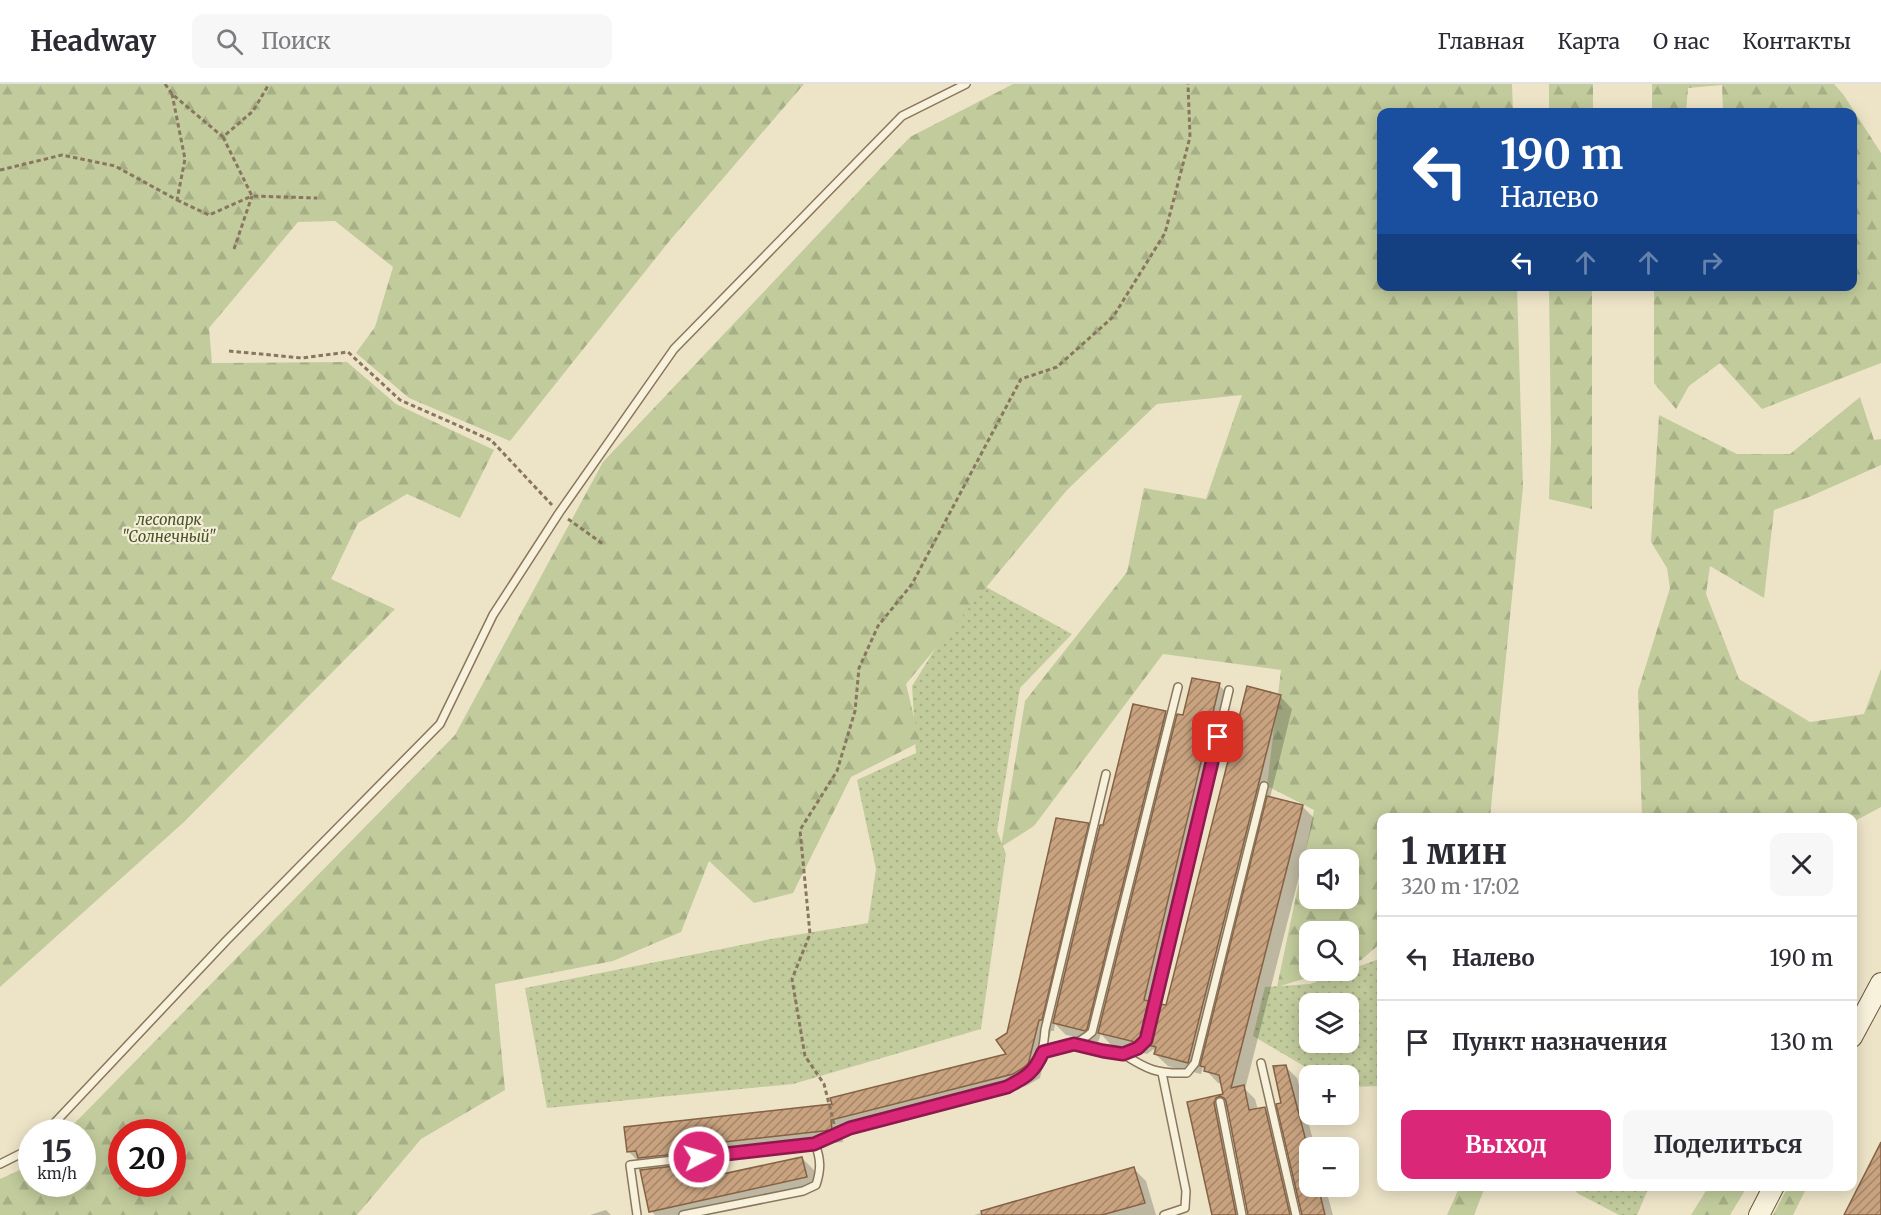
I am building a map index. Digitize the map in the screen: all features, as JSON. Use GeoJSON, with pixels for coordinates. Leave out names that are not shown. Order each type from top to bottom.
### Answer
{"type":"FeatureCollection","features":[{"type":"Feature","properties":{"kind":"main road"},"geometry":{"type":"LineString","coordinates":[[1857,1028],[1881,983]]}},
{"type":"Feature","properties":{"kind":"main road"},"geometry":{"type":"LineString","coordinates":[[1759,1215],[1771,1191]]}},
{"type":"Feature","properties":{"kind":"lane"},"geometry":{"type":"LineString","coordinates":[[58,1119],[226,941],[440,724],[493,615],[559,513],[674,349],[902,116],[966,84]]}},
{"type":"Feature","properties":{"kind":"lane"},"geometry":{"type":"LineString","coordinates":[[1043,1052],[1074,1044],[1092,1032],[1178,687]]}},
{"type":"Feature","properties":{"kind":"lane"},"geometry":{"type":"LineString","coordinates":[[1123,1054],[1138,1048],[1146,1040],[1229,690]]}},
{"type":"Feature","properties":{"kind":"lane"},"geometry":{"type":"LineString","coordinates":[[637,1215],[630,1164],[814,1144],[850,1128],[1007,1087],[1023,1079],[1035,1069],[1043,1052],[1045,1030],[1107,774]]}},
{"type":"Feature","properties":{"kind":"lane"},"geometry":{"type":"LineString","coordinates":[[1074,1044],[1123,1054],[1144,1068],[1162,1073],[1187,1073],[1195,1063],[1264,786]]}},
{"type":"Feature","properties":{"kind":"lane"},"geometry":{"type":"LineString","coordinates":[[1261,1063],[1296,1215]]}},
{"type":"Feature","properties":{"kind":"lane"},"geometry":{"type":"LineString","coordinates":[[1162,1073],[1186,1191],[1186,1211],[1164,1215]]}},
{"type":"Feature","properties":{"kind":"lane"},"geometry":{"type":"LineString","coordinates":[[1220,1102],[1242,1215]]}},
{"type":"Feature","properties":{"kind":"lane"},"geometry":{"type":"LineString","coordinates":[[683,1215],[803,1191],[816,1185],[820,1171],[820,1157],[814,1144]]}},
{"type":"Feature","properties":{"kind":"lane"},"geometry":{"type":"LineString","coordinates":[[0,1164],[18,1155]]}},
{"type":"Feature","properties":{"kind":"path"},"geometry":{"type":"LineString","coordinates":[[165,84],[172,94],[223,137],[252,196],[234,249]]}},
{"type":"Feature","properties":{"kind":"path"},"geometry":{"type":"LineString","coordinates":[[223,137],[253,111],[269,84]]}},
{"type":"Feature","properties":{"kind":"path"},"geometry":{"type":"LineString","coordinates":[[836,1132],[824,1084],[805,1056],[792,979],[810,934],[800,830],[837,771],[855,711],[859,668],[878,626],[912,584],[1021,379],[1058,367],[1113,317],[1165,233],[1190,137],[1188,84]]}},
{"type":"Feature","properties":{"kind":"path"},"geometry":{"type":"LineString","coordinates":[[172,94],[185,159],[177,200]]}},
{"type":"Feature","properties":{"kind":"path"},"geometry":{"type":"LineString","coordinates":[[0,170],[62,155],[115,166],[209,215],[252,196],[317,198]]}},
{"type":"Feature","properties":{"kind":"path"},"geometry":{"type":"LineString","coordinates":[[229,351],[302,358],[348,352],[400,400],[490,440],[559,513],[603,544]]}},
{"type":"Feature","properties":{"kind":"green space","name":"лесопарк \"Солнечный\""},"geometry":{"type":"Polygon","coordinates":[[[0,84],[804,84],[671,239],[510,441],[409,398],[356,353],[375,327],[393,267],[335,221],[298,222],[209,328],[212,363],[347,362],[396,404],[494,450],[460,518],[407,494],[358,523],[331,579],[395,609],[184,822],[0,987],[0,84]]]}},
{"type":"Feature","properties":{"kind":"green space"},"geometry":{"type":"Polygon","coordinates":[[[1013,84],[1512,84],[1513,108],[1377,108],[1377,291],[1517,291],[1523,487],[1490,813],[1377,813],[1377,946],[1361,960],[1359,961],[1359,921],[1299,921],[1299,980],[1277,987],[1299,882],[1299,909],[1359,909],[1359,849],[1306,849],[1314,810],[1267,786],[1281,670],[1163,654],[1034,826],[1001,847],[1025,701],[1127,572],[1144,488],[1206,499],[1242,395],[1157,404],[1067,490],[906,684],[920,742],[851,777],[793,893],[754,903],[709,861],[681,932],[613,961],[495,984],[505,1090],[421,1139],[357,1215],[0,1215],[0,1179],[18,1171],[18,1197],[96,1197],[96,1119],[79,1119],[455,735],[603,462],[910,137],[1013,84]]]}},
{"type":"Feature","properties":{"kind":"green space"},"geometry":{"type":"Polygon","coordinates":[[[1549,84],[1593,84],[1593,108],[1549,108],[1549,84]]]}},
{"type":"Feature","properties":{"kind":"green space"},"geometry":{"type":"Polygon","coordinates":[[[1652,84],[1834,84],[1852,108],[1723,108],[1722,85],[1688,88],[1686,108],[1652,108],[1652,84]]]}},
{"type":"Feature","properties":{"kind":"green space"},"geometry":{"type":"Polygon","coordinates":[[[1857,116],[1881,153],[1881,363],[1762,409],[1720,363],[1689,386],[1676,409],[1654,383],[1654,291],[1857,291],[1857,116]]]}},
{"type":"Feature","properties":{"kind":"green space"},"geometry":{"type":"Polygon","coordinates":[[[1549,291],[1592,291],[1592,509],[1549,499],[1551,439],[1549,291]]]}},
{"type":"Feature","properties":{"kind":"green space"},"geometry":{"type":"Polygon","coordinates":[[[1860,397],[1874,440],[1881,439],[1881,465],[1774,510],[1764,598],[1710,566],[1706,594],[1739,679],[1810,722],[1864,714],[1881,669],[1881,807],[1857,820],[1857,813],[1642,813],[1638,691],[1670,588],[1667,568],[1651,542],[1659,415],[1737,454],[1790,454],[1860,397]]]}},
{"type":"Feature","properties":{"kind":"green space"},"geometry":{"type":"Polygon","coordinates":[[[977,582],[1072,634],[1020,688],[997,831],[1006,854],[981,1029],[793,1084],[547,1108],[525,988],[771,939],[868,923],[876,869],[857,780],[916,753],[912,686],[977,582]]]}},
{"type":"Feature","properties":{"kind":"green space"},"geometry":{"type":"Polygon","coordinates":[[[1377,960],[1377,1086],[1359,1087],[1359,1065],[1302,1065],[1253,1036],[1265,987],[1310,984],[1318,981],[1359,981],[1359,966],[1377,960]]]}},
{"type":"Feature","properties":{"kind":"green space"},"geometry":{"type":"Polygon","coordinates":[[[1458,1191],[1483,1191],[1474,1215],[1447,1215],[1458,1191]]]}},
{"type":"Feature","properties":{"kind":"green space"},"geometry":{"type":"Polygon","coordinates":[[[1576,1191],[1647,1191],[1637,1215],[1619,1215],[1576,1191]]]}},
{"type":"Feature","properties":{"kind":"green space"},"geometry":{"type":"Polygon","coordinates":[[[1706,1191],[1745,1191],[1730,1215],[1691,1215],[1706,1191]]]}},
{"type":"Feature","properties":{"kind":"green space"},"geometry":{"type":"Polygon","coordinates":[[[1786,1191],[1805,1191],[1793,1215],[1773,1215],[1786,1191]]]}},
{"type":"Feature","properties":{"kind":"building"},"geometry":{"type":"Polygon","coordinates":[[[1192,678],[1220,683],[1144,1000],[1149,1001],[1141,1037],[1135,1042],[1098,1033],[1177,714],[1183,715],[1192,678]]]}},
{"type":"Feature","properties":{"kind":"building"},"geometry":{"type":"Polygon","coordinates":[[[1247,686],[1281,695],[1188,1063],[1154,1054],[1156,1047],[1148,1045],[1160,1004],[1166,1005],[1247,686]]]}},
{"type":"Feature","properties":{"kind":"building"},"geometry":{"type":"Polygon","coordinates":[[[1133,704],[1166,711],[1085,1031],[1053,1023],[1100,825],[1103,825],[1133,704]]]}},
{"type":"Feature","properties":{"kind":"building"},"geometry":{"type":"Polygon","coordinates":[[[1267,796],[1303,805],[1231,1088],[1244,1085],[1249,1110],[1265,1107],[1290,1215],[1248,1215],[1226,1101],[1220,1096],[1214,1103],[1236,1215],[1212,1215],[1187,1102],[1223,1094],[1219,1075],[1204,1071],[1205,1067],[1200,1066],[1267,796]]]}},
{"type":"Feature","properties":{"kind":"building"},"geometry":{"type":"Polygon","coordinates":[[[1056,818],[1089,823],[1042,1020],[1039,1020],[1028,1065],[1013,1074],[831,1120],[832,1130],[706,1144],[707,1151],[638,1158],[636,1151],[627,1152],[624,1127],[832,1104],[830,1098],[1006,1054],[996,1040],[1007,1033],[1056,818]]]}},
{"type":"Feature","properties":{"kind":"building"},"geometry":{"type":"Polygon","coordinates":[[[1286,1065],[1299,1114],[1299,1125],[1302,1125],[1305,1137],[1299,1137],[1299,1197],[1321,1197],[1325,1215],[1302,1215],[1276,1104],[1281,1103],[1273,1066],[1286,1065]]]}},
{"type":"Feature","properties":{"kind":"building"},"geometry":{"type":"Polygon","coordinates":[[[1881,1142],[1881,1215],[1844,1215],[1881,1142]]]}},
{"type":"Feature","properties":{"kind":"building"},"geometry":{"type":"Polygon","coordinates":[[[802,1157],[807,1177],[649,1212],[640,1170],[710,1162],[713,1176],[802,1157]]]}},
{"type":"Feature","properties":{"kind":"building"},"geometry":{"type":"Polygon","coordinates":[[[1134,1167],[1145,1203],[1102,1215],[982,1215],[981,1211],[1134,1167]]]}},
{"type":"Feature","properties":{"kind":"route"},"geometry":{"type":"LineString","coordinates":[[699,1157],[814,1144],[850,1128],[1007,1087],[1023,1079],[1035,1069],[1043,1052],[1074,1044],[1123,1054],[1138,1048],[1146,1040],[1218,737]]}}]}
